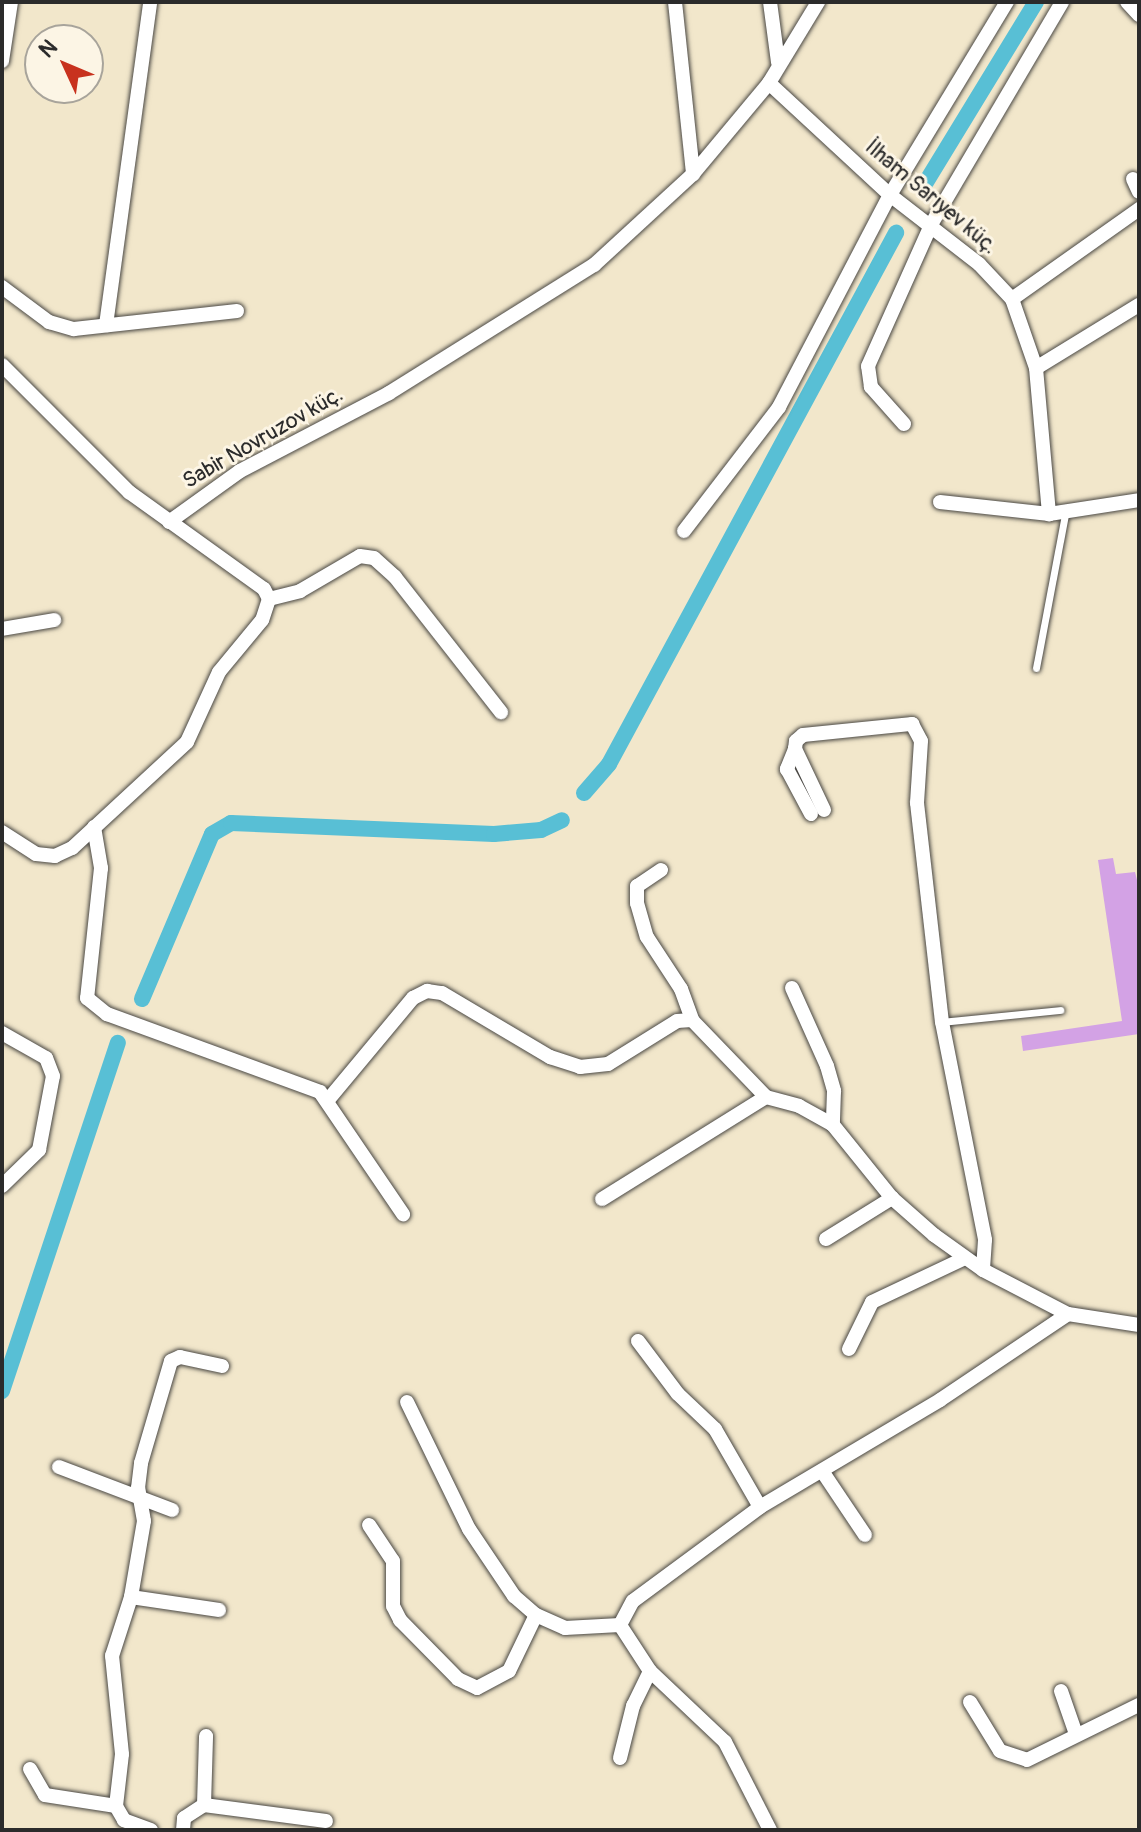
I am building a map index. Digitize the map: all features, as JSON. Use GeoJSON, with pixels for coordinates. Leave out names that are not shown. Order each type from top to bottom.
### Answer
{"type":"FeatureCollection","features":[{"type":"Feature","properties":{"kind":"street"},"geometry":{"type":"LineString","coordinates":[[2,61],[11,2]]}},
{"type":"Feature","properties":{"kind":"street"},"geometry":{"type":"LineString","coordinates":[[106,325],[150,2]]}},
{"type":"Feature","properties":{"kind":"street"},"geometry":{"type":"LineString","coordinates":[[675,2],[693,174]]}},
{"type":"Feature","properties":{"kind":"street"},"geometry":{"type":"LineString","coordinates":[[770,2],[778,62]]}},
{"type":"Feature","properties":{"kind":"street","name":"Sabir Novruzov küç."},"geometry":{"type":"LineString","coordinates":[[169,522],[240,471],[389,393],[594,265],[693,174],[769,83],[778,62],[818,2]]}},
{"type":"Feature","properties":{"kind":"street"},"geometry":{"type":"LineString","coordinates":[[684,531],[779,407],[890,195],[1007,2]]}},
{"type":"Feature","properties":{"kind":"street"},"geometry":{"type":"LineString","coordinates":[[904,424],[871,387],[868,366],[932,223],[1062,2]]}},
{"type":"Feature","properties":{"kind":"street"},"geometry":{"type":"LineString","coordinates":[[1127,2],[1139,15]]}},
{"type":"Feature","properties":{"kind":"street","name":"İlham Sarıyev küç."},"geometry":{"type":"LineString","coordinates":[[769,83],[890,195],[932,223],[1012,299],[1036,368],[1057,514]]}},
{"type":"Feature","properties":{"kind":"street"},"geometry":{"type":"LineString","coordinates":[[1012,299],[1139,209]]}},
{"type":"Feature","properties":{"kind":"street"},"geometry":{"type":"LineString","coordinates":[[2,287],[49,322],[74,329],[237,311]]}},
{"type":"Feature","properties":{"kind":"street"},"geometry":{"type":"LineString","coordinates":[[1036,368],[1139,305]]}},
{"type":"Feature","properties":{"kind":"street"},"geometry":{"type":"LineString","coordinates":[[2,365],[129,492],[264,589],[269,599],[262,620],[219,672],[187,742],[72,848],[55,856],[36,854],[2,832]]}},
{"type":"Feature","properties":{"kind":"street"},"geometry":{"type":"LineString","coordinates":[[940,502],[1057,514],[1139,500]]}},
{"type":"Feature","properties":{"kind":"street"},"geometry":{"type":"LineString","coordinates":[[269,599],[300,591],[360,556],[374,558],[395,577],[501,712]]}},
{"type":"Feature","properties":{"kind":"street"},"geometry":{"type":"LineString","coordinates":[[2,629],[54,620]]}},
{"type":"Feature","properties":{"kind":"street"},"geometry":{"type":"LineString","coordinates":[[817,812],[795,749],[803,735],[896,723],[912,724],[918,731],[917,803],[942,1022],[985,1240],[983,1270]]}},
{"type":"Feature","properties":{"kind":"street"},"geometry":{"type":"LineString","coordinates":[[94,827],[101,868],[87,998],[107,1014],[303,1083],[328,1100],[403,1214]]}},
{"type":"Feature","properties":{"kind":"street"},"geometry":{"type":"LineString","coordinates":[[661,870],[637,886],[637,903],[647,937],[681,989],[692,1020],[766,1097],[799,1106],[833,1125],[892,1198],[983,1270],[1068,1314],[1139,1325]]}},
{"type":"Feature","properties":{"kind":"street"},"geometry":{"type":"LineString","coordinates":[[792,988],[827,1066],[834,1091],[833,1125]]}},
{"type":"Feature","properties":{"kind":"street"},"geometry":{"type":"LineString","coordinates":[[328,1100],[413,998],[427,991],[442,993],[550,1057],[580,1067],[608,1064],[677,1021],[692,1020]]}},
{"type":"Feature","properties":{"kind":"street"},"geometry":{"type":"LineString","coordinates":[[2,1033],[46,1058],[53,1076],[39,1150],[2,1186]]}},
{"type":"Feature","properties":{"kind":"street"},"geometry":{"type":"LineString","coordinates":[[602,1199],[766,1097]]}},
{"type":"Feature","properties":{"kind":"street"},"geometry":{"type":"LineString","coordinates":[[826,1239],[892,1198]]}},
{"type":"Feature","properties":{"kind":"street"},"geometry":{"type":"LineString","coordinates":[[849,1349],[872,1302],[965,1258]]}},
{"type":"Feature","properties":{"kind":"street"},"geometry":{"type":"LineString","coordinates":[[620,1625],[633,1601],[760,1507],[940,1400],[1068,1314]]}},
{"type":"Feature","properties":{"kind":"street"},"geometry":{"type":"LineString","coordinates":[[638,1341],[678,1394],[715,1429],[760,1507]]}},
{"type":"Feature","properties":{"kind":"street"},"geometry":{"type":"LineString","coordinates":[[151,1830],[124,1820],[116,1806],[122,1754],[112,1656],[131,1597],[144,1521],[139,1497],[141,1463],[171,1361],[180,1357],[222,1366]]}},
{"type":"Feature","properties":{"kind":"street"},"geometry":{"type":"LineString","coordinates":[[407,1402],[469,1529],[514,1596],[536,1615],[565,1628],[620,1625]]}},
{"type":"Feature","properties":{"kind":"street"},"geometry":{"type":"LineString","coordinates":[[59,1467],[172,1510]]}},
{"type":"Feature","properties":{"kind":"street"},"geometry":{"type":"LineString","coordinates":[[822,1471],[865,1535]]}},
{"type":"Feature","properties":{"kind":"street"},"geometry":{"type":"LineString","coordinates":[[369,1525],[393,1561],[393,1606],[400,1620],[458,1679],[477,1688],[509,1671],[536,1615]]}},
{"type":"Feature","properties":{"kind":"street"},"geometry":{"type":"LineString","coordinates":[[131,1597],[219,1610]]}},
{"type":"Feature","properties":{"kind":"street"},"geometry":{"type":"LineString","coordinates":[[620,1625],[650,1671],[725,1742],[770,1830]]}},
{"type":"Feature","properties":{"kind":"street"},"geometry":{"type":"LineString","coordinates":[[620,1758],[633,1706],[650,1671]]}},
{"type":"Feature","properties":{"kind":"street"},"geometry":{"type":"LineString","coordinates":[[1061,1691],[1076,1734]]}},
{"type":"Feature","properties":{"kind":"street"},"geometry":{"type":"LineString","coordinates":[[970,1702],[1000,1751],[1011,1758],[1027,1760],[1139,1705]]}},
{"type":"Feature","properties":{"kind":"street"},"geometry":{"type":"LineString","coordinates":[[204,1805],[206,1736]]}},
{"type":"Feature","properties":{"kind":"street"},"geometry":{"type":"LineString","coordinates":[[30,1769],[45,1795],[116,1806]]}},
{"type":"Feature","properties":{"kind":"street"},"geometry":{"type":"LineString","coordinates":[[183,1830],[184,1818],[204,1805],[326,1821]]}},
{"type":"Feature","properties":{"kind":"lane"},"geometry":{"type":"LineString","coordinates":[[1036,668],[1057,514]]}},
{"type":"Feature","properties":{"kind":"lane"},"geometry":{"type":"LineString","coordinates":[[942,1022],[1060,1010]]}},
{"type":"Feature","properties":{"kind":"building"},"geometry":{"type":"Polygon","coordinates":[[[1113,858],[1116,874],[1135,872],[1139,888],[1139,1034],[1023,1051],[1021,1036],[1122,1021],[1098,860],[1113,858]]]}},
{"type":"Feature","properties":{"kind":"waterway"},"geometry":{"type":"LineString","coordinates":[[923,187],[1036,2]]}},
{"type":"Feature","properties":{"kind":"waterway"},"geometry":{"type":"LineString","coordinates":[[584,793],[609,764],[896,233]]}},
{"type":"Feature","properties":{"kind":"waterway"},"geometry":{"type":"LineString","coordinates":[[142,999],[212,834],[231,823],[494,834],[541,830],[562,820]]}},
{"type":"Feature","properties":{"kind":"waterway"},"geometry":{"type":"LineString","coordinates":[[2,1391],[118,1043]]}}]}
